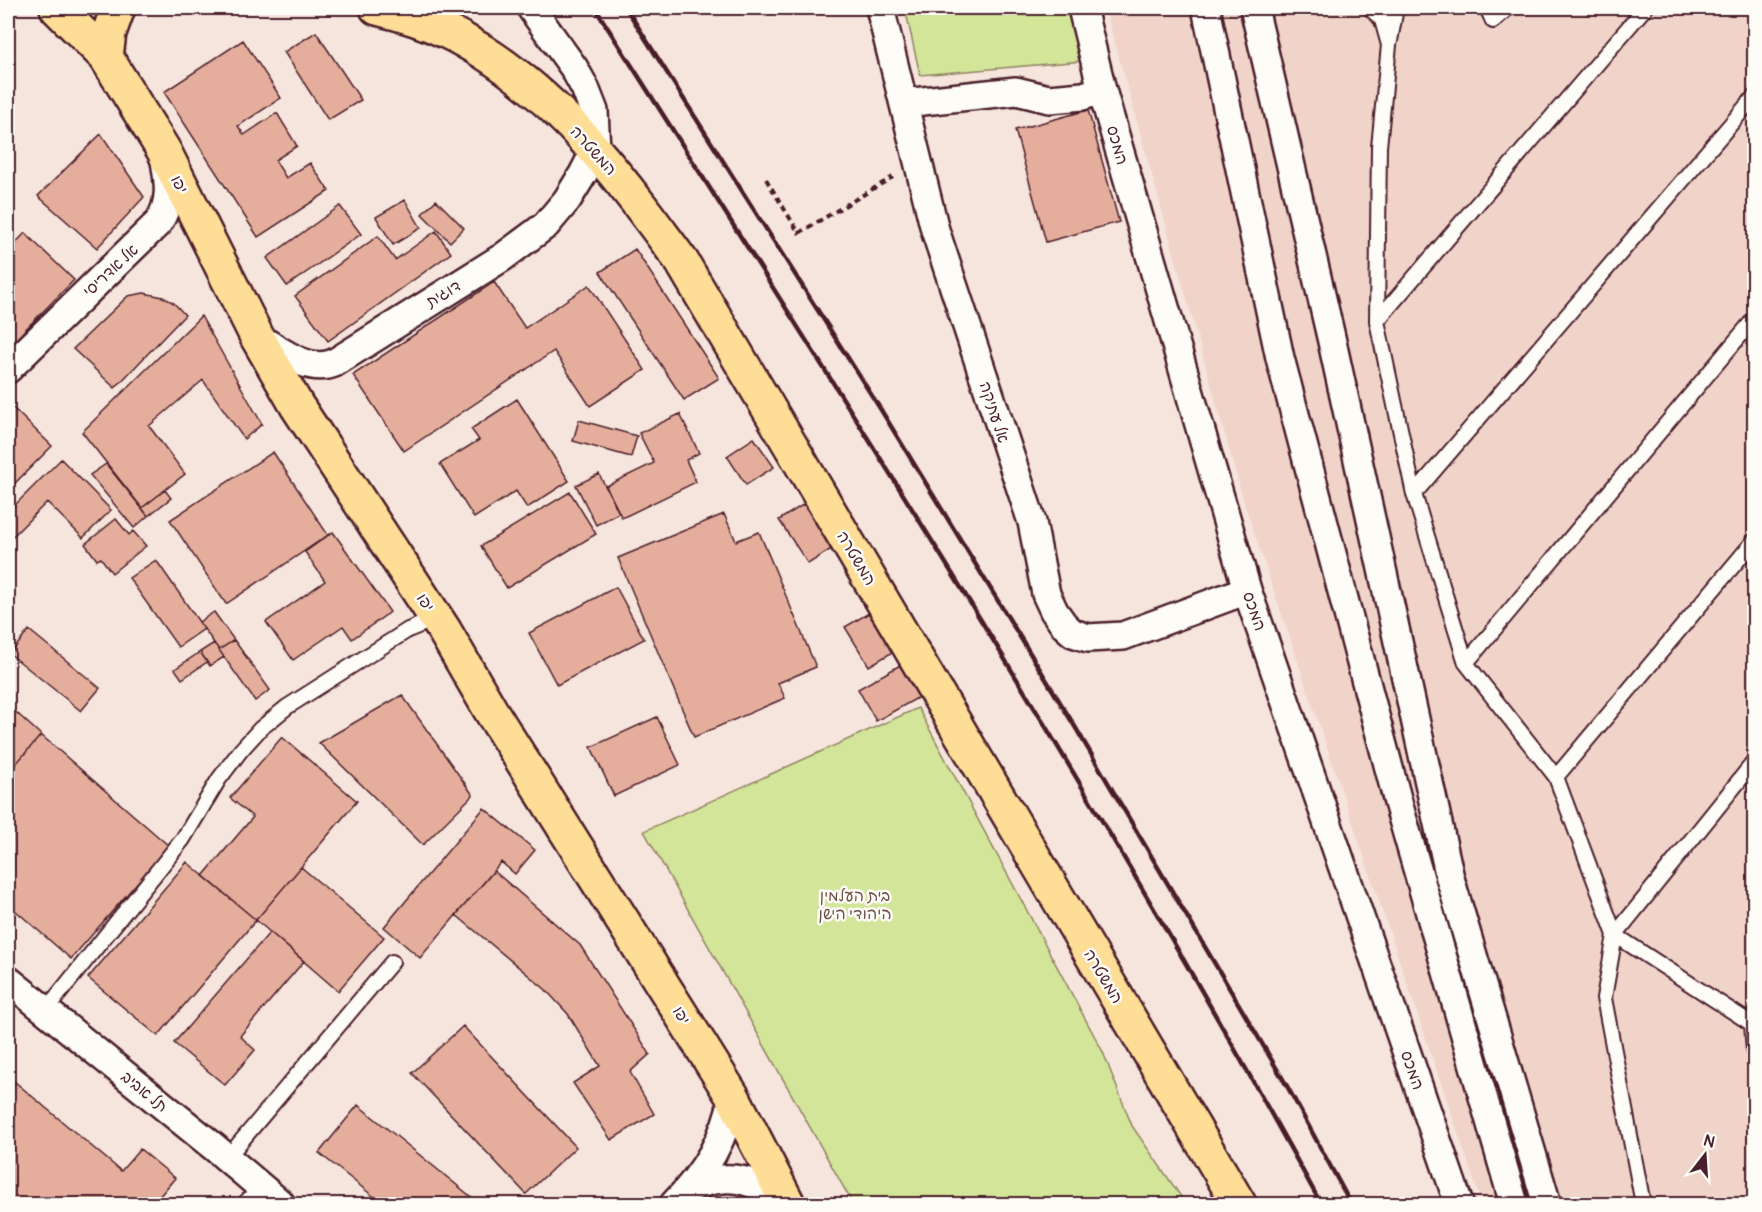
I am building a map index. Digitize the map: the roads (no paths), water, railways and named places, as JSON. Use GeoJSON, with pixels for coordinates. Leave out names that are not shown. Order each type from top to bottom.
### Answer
{"type":"FeatureCollection","features":[{"type":"Feature","properties":{"kind":"highway","name":"יפו"},"geometry":{"type":"LineString","coordinates":[[57,8],[106,57],[164,151],[257,338],[302,413],[444,630],[491,711],[733,1097],[786,1201]]}},
{"type":"Feature","properties":{"kind":"highway"},"geometry":{"type":"LineString","coordinates":[[106,57],[109,33],[118,8]]}},
{"type":"Feature","properties":{"kind":"highway","name":"המשטרה"},"geometry":{"type":"LineString","coordinates":[[377,8],[411,16],[453,34],[501,63],[552,104],[596,149],[682,261],[1239,1204]]}},
{"type":"Feature","properties":{"kind":"street"},"geometry":{"type":"LineString","coordinates":[[531,8],[574,68],[585,88],[594,111],[596,149]]}},
{"type":"Feature","properties":{"kind":"street","name":"אל עתיקה"},"geometry":{"type":"LineString","coordinates":[[880,8],[935,230],[1032,522],[1046,594],[1054,611],[1073,633],[1088,638],[1123,636],[1247,590]]}},
{"type":"Feature","properties":{"kind":"street","name":"המכס"},"geometry":{"type":"LineString","coordinates":[[1082,8],[1102,90],[1247,590],[1459,1204]]}},
{"type":"Feature","properties":{"kind":"street"},"geometry":{"type":"LineString","coordinates":[[1206,8],[1280,358],[1399,806],[1514,1204]]}},
{"type":"Feature","properties":{"kind":"street"},"geometry":{"type":"LineString","coordinates":[[1254,8],[1331,337],[1450,878],[1547,1204]]}},
{"type":"Feature","properties":{"kind":"street"},"geometry":{"type":"LineString","coordinates":[[904,103],[1016,91],[1049,99],[1083,96],[1102,90]]}},
{"type":"Feature","properties":{"kind":"street","name":"דוגית"},"geometry":{"type":"LineString","coordinates":[[257,338],[310,365],[320,367],[334,363],[502,257],[546,225],[567,200],[596,149]]}},
{"type":"Feature","properties":{"kind":"street","name":"אל אדריסי"},"geometry":{"type":"LineString","coordinates":[[8,369],[158,223],[167,207],[170,184],[164,151]]}},
{"type":"Feature","properties":{"kind":"street","name":"תל אביב"},"geometry":{"type":"LineString","coordinates":[[8,980],[227,1158],[252,1196],[281,1204]]}},
{"type":"Feature","properties":{"kind":"street"},"geometry":{"type":"LineString","coordinates":[[683,1196],[717,1148],[733,1097]]}},
{"type":"Feature","properties":{"kind":"street"},"geometry":{"type":"LineString","coordinates":[[683,1196],[719,1178],[733,1178],[766,1188],[786,1201]]}},
{"type":"Feature","properties":{"kind":"lane"},"geometry":{"type":"LineString","coordinates":[[1261,35],[1265,8]]}},
{"type":"Feature","properties":{"kind":"lane"},"geometry":{"type":"LineString","coordinates":[[1370,8],[1382,20],[1389,45]]}},
{"type":"Feature","properties":{"kind":"lane"},"geometry":{"type":"LineString","coordinates":[[1396,8],[1389,45],[1379,147],[1377,321],[1414,494],[1466,663],[1556,777],[1615,935],[1753,1022],[1755,1052]]}},
{"type":"Feature","properties":{"kind":"lane"},"geometry":{"type":"LineString","coordinates":[[1487,8],[1493,21],[1508,8]]}},
{"type":"Feature","properties":{"kind":"lane"},"geometry":{"type":"LineString","coordinates":[[1377,321],[1645,8]]}},
{"type":"Feature","properties":{"kind":"lane"},"geometry":{"type":"LineString","coordinates":[[1414,494],[1755,97]]}},
{"type":"Feature","properties":{"kind":"lane"},"geometry":{"type":"LineString","coordinates":[[1466,663],[1755,319]]}},
{"type":"Feature","properties":{"kind":"lane"},"geometry":{"type":"LineString","coordinates":[[1556,777],[1755,541]]}},
{"type":"Feature","properties":{"kind":"lane"},"geometry":{"type":"LineString","coordinates":[[46,1010],[183,839],[219,779],[260,729],[287,707],[408,630],[425,623],[444,630]]}},
{"type":"Feature","properties":{"kind":"lane"},"geometry":{"type":"LineString","coordinates":[[1643,1204],[1604,998],[1615,935],[1755,762]]}},
{"type":"Feature","properties":{"kind":"lane"},"geometry":{"type":"LineString","coordinates":[[227,1158],[392,962]]}},
{"type":"Feature","properties":{"kind":"railway"},"geometry":{"type":"LineString","coordinates":[[595,8],[876,451],[1059,749],[1236,1051],[1321,1204]]}},
{"type":"Feature","properties":{"kind":"railway"},"geometry":{"type":"LineString","coordinates":[[626,8],[881,410],[1074,725],[1287,1086],[1351,1204]]}},
{"type":"Feature","properties":{"kind":"park label","name":"בית העלמין היהודי הישן"},"geometry":{"type":"Point","coordinates":[855,904]}}]}
